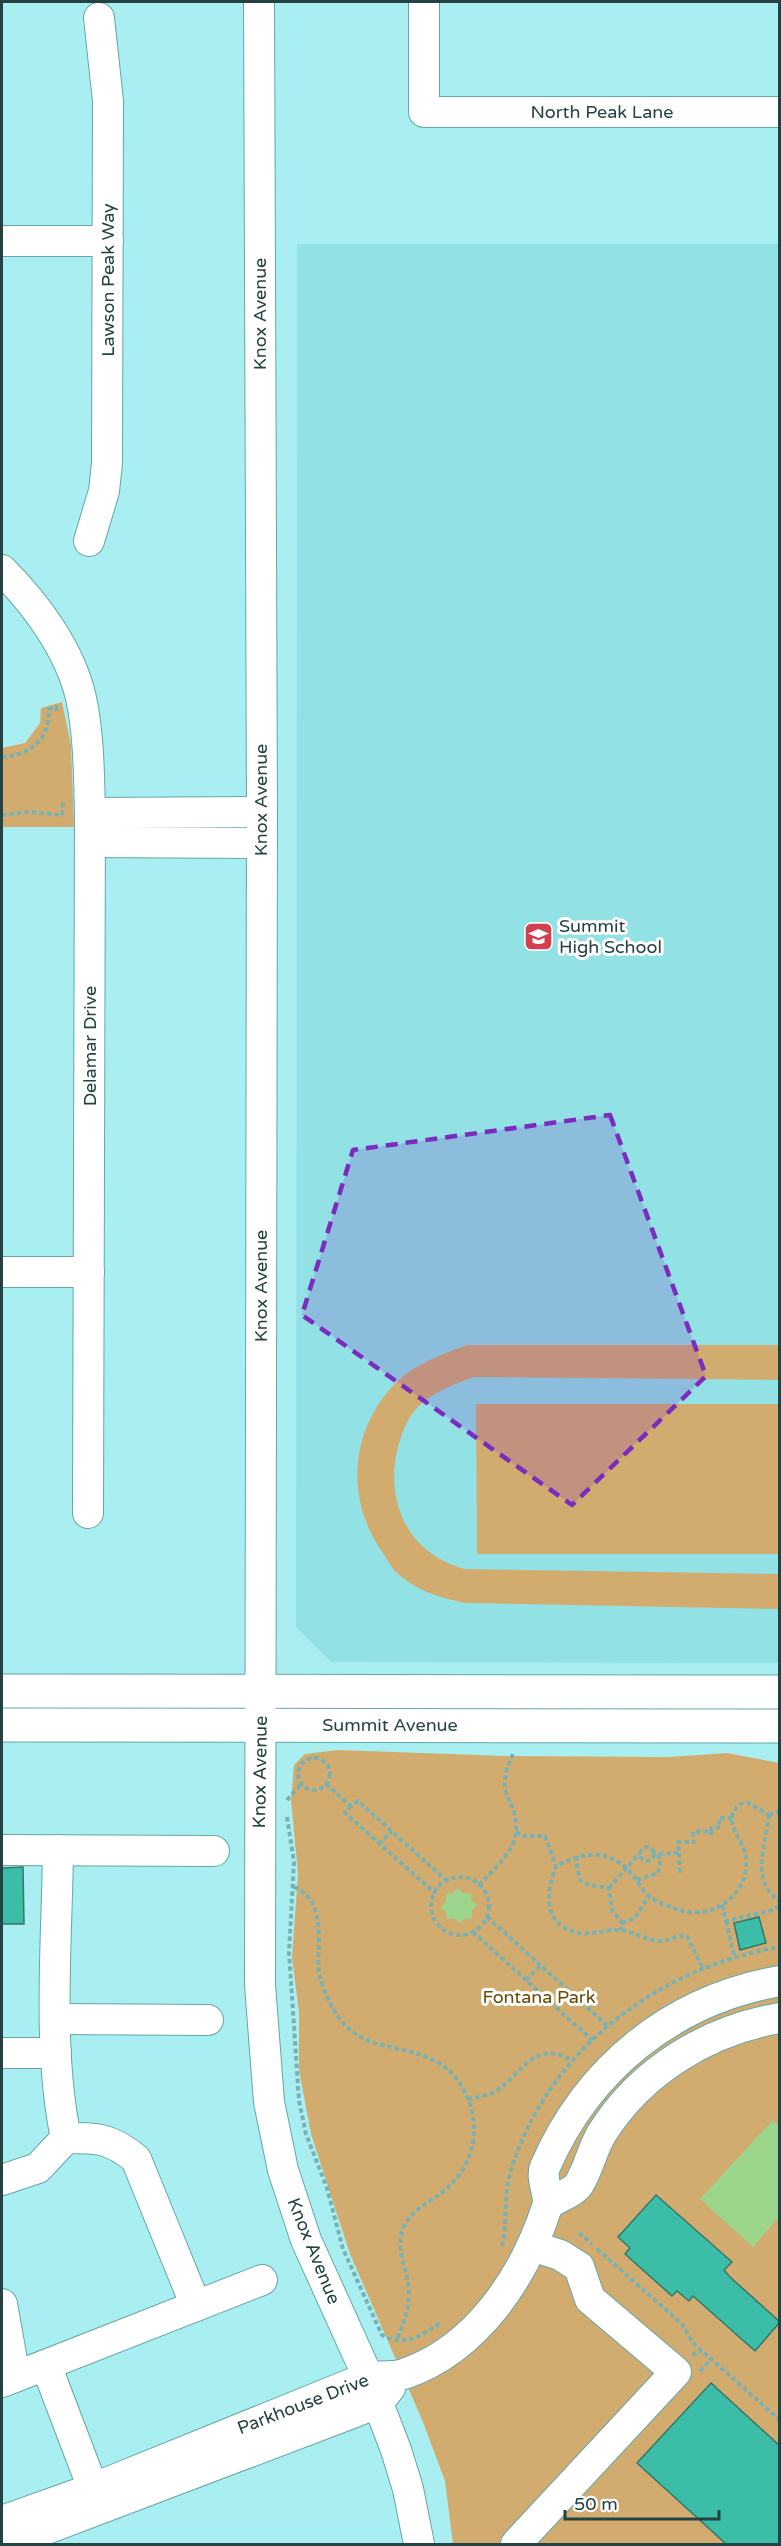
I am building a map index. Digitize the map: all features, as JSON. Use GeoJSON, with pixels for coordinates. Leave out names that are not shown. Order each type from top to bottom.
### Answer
{"type":"FeatureCollection","features":[{"type":"Feature","properties":{"kind":"main road","name":"Summit Avenue"},"geometry":{"type":"LineString","coordinates":[[2,1691],[780,1692]]}},
{"type":"Feature","properties":{"kind":"main road","name":"Summit Avenue"},"geometry":{"type":"LineString","coordinates":[[2,1725],[780,1726]]}},
{"type":"Feature","properties":{"kind":"street","name":"Knox Avenue"},"geometry":{"type":"LineString","coordinates":[[259,2],[262,812],[260,1985],[269,2102],[283,2170],[306,2240],[373,2390],[408,2489],[419,2544]]}},
{"type":"Feature","properties":{"kind":"street","name":"North Peak Lane"},"geometry":{"type":"LineString","coordinates":[[424,2],[424,112],[780,112]]}},
{"type":"Feature","properties":{"kind":"street","name":"Lawson Peak Way"},"geometry":{"type":"LineString","coordinates":[[89,541],[102,500],[107,463],[108,101],[99,18]]}},
{"type":"Feature","properties":{"kind":"street"},"geometry":{"type":"LineString","coordinates":[[2,241],[108,241]]}},
{"type":"Feature","properties":{"kind":"street","name":"Delamar Drive"},"geometry":{"type":"LineString","coordinates":[[2,570],[26,595],[64,656],[80,696],[88,739],[81,823],[89,1272],[88,1513]]}},
{"type":"Feature","properties":{"kind":"street"},"geometry":{"type":"LineString","coordinates":[[81,823],[262,812]]}},
{"type":"Feature","properties":{"kind":"street"},"geometry":{"type":"LineString","coordinates":[[81,823],[262,843]]}},
{"type":"Feature","properties":{"kind":"street"},"geometry":{"type":"LineString","coordinates":[[2,1272],[89,1272]]}},
{"type":"Feature","properties":{"kind":"street"},"geometry":{"type":"LineString","coordinates":[[2,1850],[214,1851]]}},
{"type":"Feature","properties":{"kind":"street"},"geometry":{"type":"LineString","coordinates":[[58,1850],[56,2053],[61,2116],[66,2138]]}},
{"type":"Feature","properties":{"kind":"street"},"geometry":{"type":"LineString","coordinates":[[516,2544],[676,2372],[591,2299],[579,2267],[560,2255],[532,2246],[549,2204],[543,2171],[560,2135],[589,2092],[623,2054],[643,2038],[696,2006],[747,1986],[780,1981]]}},
{"type":"Feature","properties":{"kind":"street"},"geometry":{"type":"LineString","coordinates":[[549,2204],[579,2186],[602,2133],[625,2103],[649,2079],[675,2059],[717,2035],[741,2026],[780,2018]]}},
{"type":"Feature","properties":{"kind":"street"},"geometry":{"type":"LineString","coordinates":[[56,2019],[208,2020]]}},
{"type":"Feature","properties":{"kind":"street"},"geometry":{"type":"LineString","coordinates":[[2,2053],[56,2053]]}},
{"type":"Feature","properties":{"kind":"street"},"geometry":{"type":"LineString","coordinates":[[2,2180],[38,2168],[66,2138],[92,2138],[117,2143],[136,2159],[196,2306]]}},
{"type":"Feature","properties":{"kind":"street","name":"Parkhouse Drive"},"geometry":{"type":"LineString","coordinates":[[7,2544],[97,2499],[373,2390],[428,2364],[469,2335],[501,2301],[532,2246]]}},
{"type":"Feature","properties":{"kind":"street"},"geometry":{"type":"LineString","coordinates":[[2,2304],[8,2380],[262,2280]]}},
{"type":"Feature","properties":{"kind":"street"},"geometry":{"type":"LineString","coordinates":[[46,2365],[97,2499]]}},
{"type":"Feature","properties":{"kind":"street","name":"Parkhouse Drive"},"geometry":{"type":"LineString","coordinates":[[2,2521],[97,2499]]}},
{"type":"Feature","properties":{"kind":"path"},"geometry":{"type":"LineString","coordinates":[[2,757],[17,756],[31,749],[47,732],[49,709],[56,707],[58,716]]}},
{"type":"Feature","properties":{"kind":"path"},"geometry":{"type":"LineString","coordinates":[[63,796],[81,823]]}},
{"type":"Feature","properties":{"kind":"path"},"geometry":{"type":"LineString","coordinates":[[2,815],[28,812],[81,823]]}},
{"type":"Feature","properties":{"kind":"path"},"geometry":{"type":"LineString","coordinates":[[479,1885],[513,1842],[516,1832],[503,1783],[514,1752]]}},
{"type":"Feature","properties":{"kind":"path"},"geometry":{"type":"LineString","coordinates":[[315,1758],[322,1760],[328,1767],[329,1776],[326,1784],[313,1789],[302,1783],[299,1768],[303,1762],[315,1758]]}},
{"type":"Feature","properties":{"kind":"path"},"geometry":{"type":"LineString","coordinates":[[302,1783],[287,1798],[294,1887],[289,1952],[296,2032],[296,2074],[306,2134],[327,2188],[343,2249],[379,2330],[396,2342],[411,2340],[444,2321]]}},
{"type":"Feature","properties":{"kind":"path"},"geometry":{"type":"LineString","coordinates":[[326,1784],[351,1806]]}},
{"type":"Feature","properties":{"kind":"path"},"geometry":{"type":"LineString","coordinates":[[435,1893],[345,1813],[351,1806],[358,1801],[447,1880]]}},
{"type":"Feature","properties":{"kind":"path"},"geometry":{"type":"LineString","coordinates":[[732,1818],[740,1804],[749,1803],[769,1815]]}},
{"type":"Feature","properties":{"kind":"path"},"geometry":{"type":"LineString","coordinates":[[769,1815],[780,1811]]}},
{"type":"Feature","properties":{"kind":"path"},"geometry":{"type":"LineString","coordinates":[[769,1815],[761,1867],[763,1884],[770,1894],[780,1900]]}},
{"type":"Feature","properties":{"kind":"path"},"geometry":{"type":"LineString","coordinates":[[680,1873],[678,1842],[694,1842],[693,1832],[711,1831],[711,1828],[720,1827],[719,1818],[732,1818]]}},
{"type":"Feature","properties":{"kind":"path"},"geometry":{"type":"LineString","coordinates":[[556,1866],[577,1856],[590,1853],[605,1856],[627,1869],[649,1896],[683,1911],[711,1912],[736,1894],[743,1881],[746,1868],[745,1850],[732,1818]]}},
{"type":"Feature","properties":{"kind":"path"},"geometry":{"type":"LineString","coordinates":[[711,1831],[712,1838]]}},
{"type":"Feature","properties":{"kind":"path"},"geometry":{"type":"LineString","coordinates":[[379,1844],[392,1832]]}},
{"type":"Feature","properties":{"kind":"path"},"geometry":{"type":"LineString","coordinates":[[516,1832],[523,1836],[545,1836],[556,1866],[547,1894],[549,1906],[556,1920],[566,1928],[579,1932],[621,1930],[647,1940],[662,1941],[681,1935],[687,1936],[702,1967]]}},
{"type":"Feature","properties":{"kind":"path"},"geometry":{"type":"LineString","coordinates":[[609,1888],[644,1848],[659,1854],[679,1853]]}},
{"type":"Feature","properties":{"kind":"path"},"geometry":{"type":"LineString","coordinates":[[640,1853],[643,1859],[649,1860],[654,1855],[652,1850]]}},
{"type":"Feature","properties":{"kind":"path"},"geometry":{"type":"LineString","coordinates":[[636,1880],[658,1873],[662,1865],[659,1854]]}},
{"type":"Feature","properties":{"kind":"path"},"geometry":{"type":"LineString","coordinates":[[577,1856],[577,1868],[581,1881],[589,1885],[609,1888]]}},
{"type":"Feature","properties":{"kind":"path"},"geometry":{"type":"LineString","coordinates":[[465,1878],[479,1885],[488,1898],[487,1917],[473,1932],[459,1935],[451,1933],[438,1924],[432,1909],[435,1893],[447,1880],[465,1878]]}},
{"type":"Feature","properties":{"kind":"path"},"geometry":{"type":"LineString","coordinates":[[294,1887],[308,1895],[313,1904],[319,1930],[320,1974],[325,1993],[344,2023],[357,2035],[375,2044],[431,2058],[454,2077],[468,2099],[474,2130],[469,2158],[450,2187],[412,2214],[401,2234],[400,2256],[409,2293],[405,2322],[396,2342]]}},
{"type":"Feature","properties":{"kind":"path"},"geometry":{"type":"LineString","coordinates":[[609,1888],[612,1910],[622,1923],[621,1930]]}},
{"type":"Feature","properties":{"kind":"path"},"geometry":{"type":"LineString","coordinates":[[622,1923],[635,1918],[649,1896]]}},
{"type":"Feature","properties":{"kind":"path"},"geometry":{"type":"LineString","coordinates":[[722,1905],[734,1956]]}},
{"type":"Feature","properties":{"kind":"path"},"geometry":{"type":"LineString","coordinates":[[726,1921],[769,1911],[780,1906]]}},
{"type":"Feature","properties":{"kind":"path"},"geometry":{"type":"LineString","coordinates":[[487,1917],[608,2026]]}},
{"type":"Feature","properties":{"kind":"path"},"geometry":{"type":"LineString","coordinates":[[473,1932],[592,2040]]}},
{"type":"Feature","properties":{"kind":"path"},"geometry":{"type":"LineString","coordinates":[[500,2253],[507,2216],[504,2194],[517,2152],[546,2097],[572,2061],[608,2026],[648,1996],[702,1967],[734,1956],[780,1947]]}},
{"type":"Feature","properties":{"kind":"path"},"geometry":{"type":"LineString","coordinates":[[526,1980],[540,1966]]}},
{"type":"Feature","properties":{"kind":"path"},"geometry":{"type":"LineString","coordinates":[[468,2099],[497,2091],[522,2066],[545,2053],[563,2055],[572,2061]]}},
{"type":"Feature","properties":{"kind":"path"},"geometry":{"type":"LineString","coordinates":[[579,2233],[682,2324],[693,2343],[780,2420]]}},
{"type":"Feature","properties":{"kind":"highlighted area"},"geometry":{"type":"Polygon","coordinates":[[[610,1115],[706,1376],[572,1505],[302,1315],[353,1150],[610,1115]]]}},
{"type":"Feature","properties":{"kind":"shaded area","name":"Summit High School"},"geometry":{"type":"Polygon","coordinates":[[[297,244],[779,244],[779,1663],[331,1662],[296,1627],[297,244]]]}},
{"type":"Feature","properties":{"kind":"shaded area"},"geometry":{"type":"Polygon","coordinates":[[[458,1888],[463,1893],[472,1894],[471,1900],[477,1905],[472,1910],[472,1918],[464,1919],[459,1923],[454,1918],[447,1919],[446,1912],[441,1907],[446,1901],[446,1894],[453,1893],[458,1888]]]}},
{"type":"Feature","properties":{"kind":"shaded area"},"geometry":{"type":"Polygon","coordinates":[[[773,2120],[779,2126],[779,2217],[753,2247],[700,2199],[773,2120]]]}},
{"type":"Feature","properties":{"kind":"green space"},"geometry":{"type":"Polygon","coordinates":[[[62,702],[71,745],[74,827],[2,827],[2,748],[25,743],[40,723],[41,708],[62,702]]]}},
{"type":"Feature","properties":{"kind":"green space"},"geometry":{"type":"Polygon","coordinates":[[[467,1345],[779,1345],[779,1380],[474,1377],[435,1394],[415,1410],[401,1438],[394,1475],[400,1511],[407,1527],[431,1553],[465,1569],[779,1574],[779,1609],[466,1603],[429,1593],[404,1579],[394,1570],[381,1550],[362,1509],[358,1488],[361,1445],[378,1405],[400,1379],[427,1362],[467,1345]]]}},
{"type":"Feature","properties":{"kind":"green space"},"geometry":{"type":"Polygon","coordinates":[[[476,1404],[779,1404],[779,1554],[477,1554],[476,1404]]]}},
{"type":"Feature","properties":{"kind":"green space","name":"Fontana Park"},"geometry":{"type":"Polygon","coordinates":[[[338,1750],[505,1756],[668,1757],[727,1753],[779,1763],[779,2544],[453,2544],[445,2481],[423,2422],[350,2254],[311,2134],[299,2070],[299,2013],[292,1957],[298,1874],[291,1800],[294,1765],[305,1754],[338,1750]]]}},
{"type":"Feature","properties":{"kind":"building"},"geometry":{"type":"Polygon","coordinates":[[[23,1867],[24,1924],[2,1924],[2,1868],[23,1867]]]}},
{"type":"Feature","properties":{"kind":"building"},"geometry":{"type":"Polygon","coordinates":[[[759,1917],[766,1943],[740,1950],[734,1923],[759,1917]]]}},
{"type":"Feature","properties":{"kind":"building"},"geometry":{"type":"Polygon","coordinates":[[[656,2195],[732,2262],[724,2270],[780,2322],[755,2351],[693,2296],[689,2301],[677,2291],[672,2296],[625,2254],[630,2248],[618,2237],[656,2195]]]}},
{"type":"Feature","properties":{"kind":"building"},"geometry":{"type":"Polygon","coordinates":[[[711,2383],[780,2446],[780,2544],[726,2544],[637,2463],[711,2383]]]}},
{"type":"Feature","properties":{"kind":"place","name":"Summit High School"},"geometry":{"type":"Point","coordinates":[538,936]}}]}
